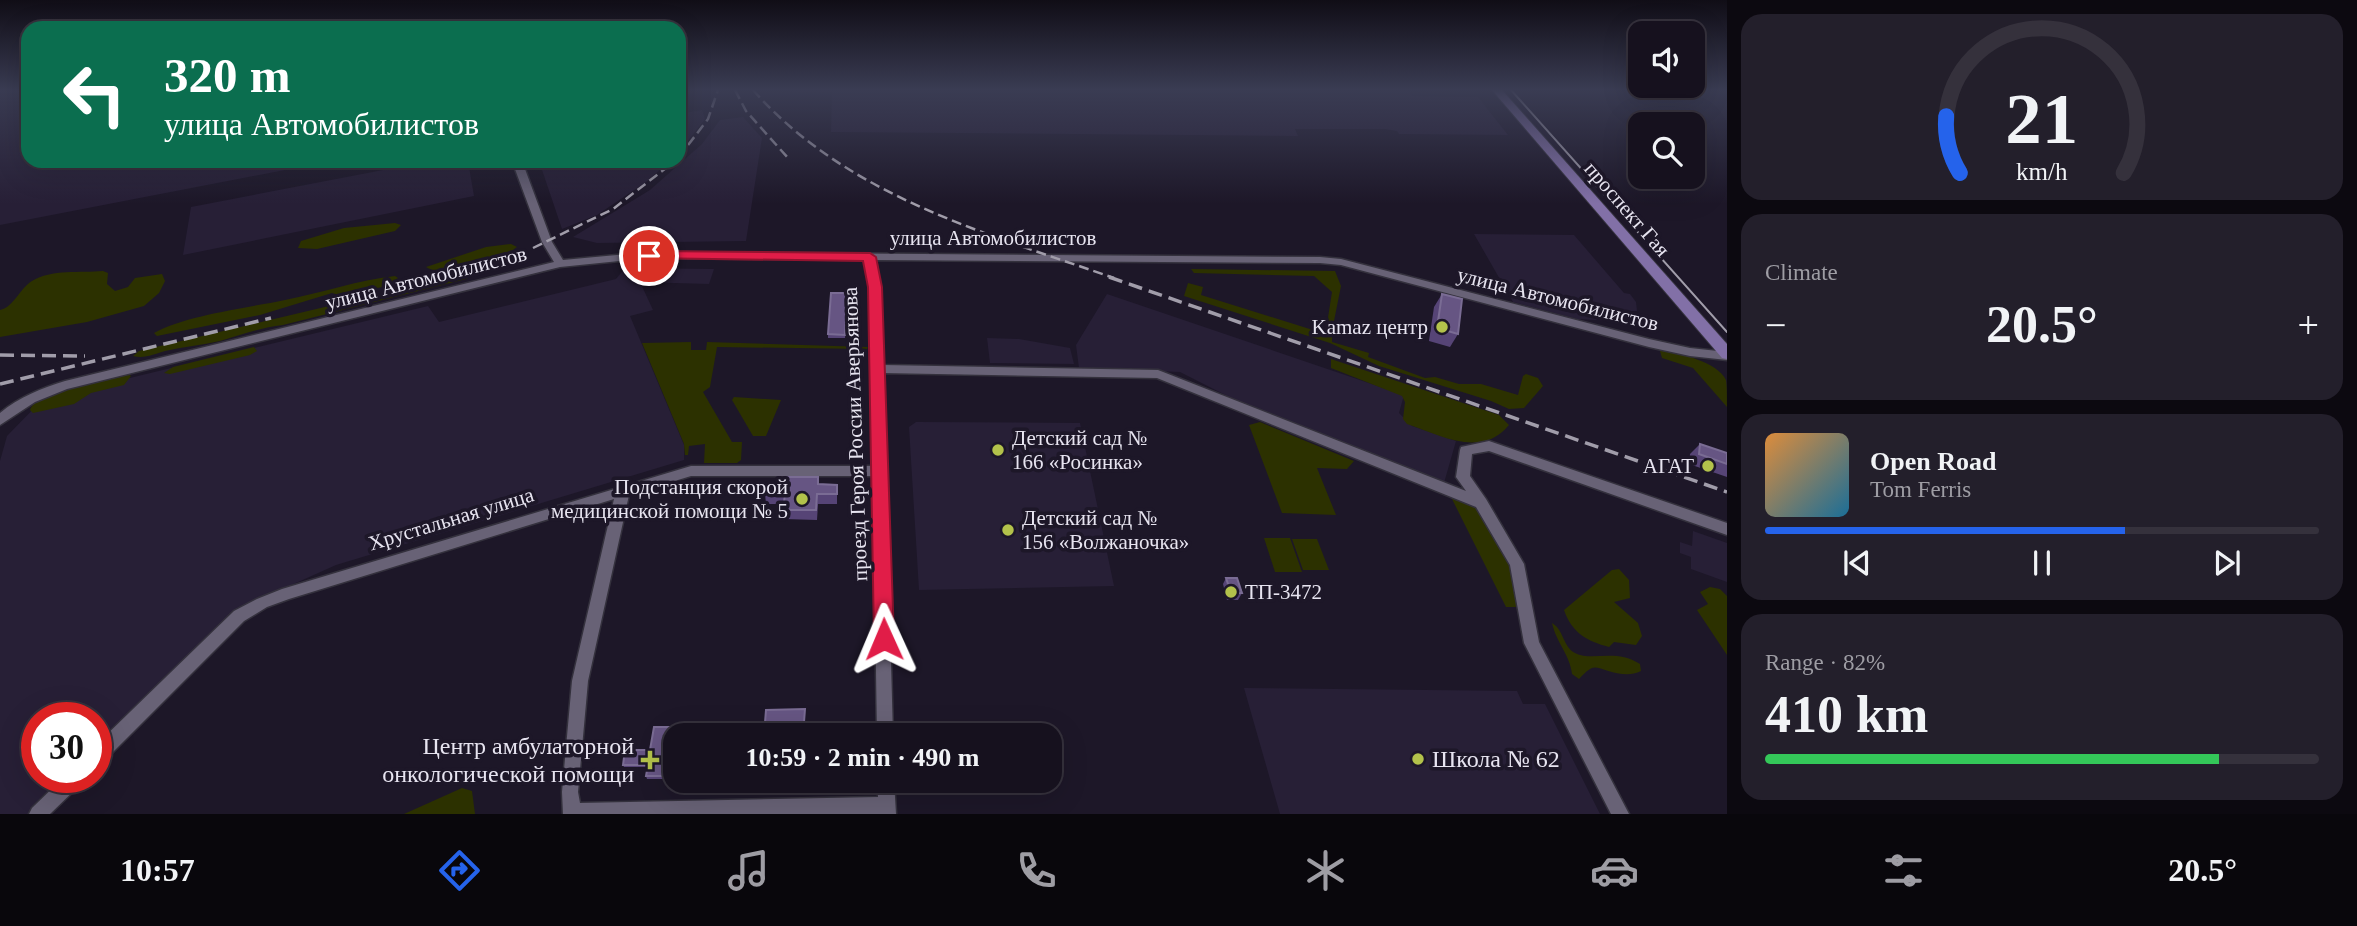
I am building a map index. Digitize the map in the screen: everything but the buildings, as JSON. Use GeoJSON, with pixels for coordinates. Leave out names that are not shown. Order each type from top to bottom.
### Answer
{"type":"FeatureCollection","features":[{"type":"Feature","properties":{"kind":"main road","name":"проспект Гая"},"geometry":{"type":"LineString","coordinates":[[1530,128],[1727,355]]}},
{"type":"Feature","properties":{"kind":"street"},"geometry":{"type":"LineString","coordinates":[[520,168],[547,242],[560,264]]}},
{"type":"Feature","properties":{"kind":"street","name":"улица Автомобилистов"},"geometry":{"type":"LineString","coordinates":[[0,420],[15,407],[41,393],[65,385],[560,264],[649,256],[1320,260],[1341,262],[1690,352],[1727,355]]}},
{"type":"Feature","properties":{"kind":"street","name":"проезд Героя России Аверьянова"},"geometry":{"type":"LineString","coordinates":[[870,257],[875,287],[885,723]]}},
{"type":"Feature","properties":{"kind":"street"},"geometry":{"type":"LineString","coordinates":[[877,369],[1158,374],[1445,491],[1481,503]]}},
{"type":"Feature","properties":{"kind":"street"},"geometry":{"type":"LineString","coordinates":[[1620,814],[1532,643],[1517,564],[1463,477],[1466,450],[1489,446],[1727,529]]}},
{"type":"Feature","properties":{"kind":"street","name":"Хрустальная улица"},"geometry":{"type":"LineString","coordinates":[[112,741],[239,616],[250,608],[287,593],[691,471],[880,471]]}},
{"type":"Feature","properties":{"kind":"street"},"geometry":{"type":"LineString","coordinates":[[1445,491],[1463,477]]}},
{"type":"Feature","properties":{"kind":"street"},"geometry":{"type":"LineString","coordinates":[[623,491],[580,681],[570,792],[573,813],[886,809]]}},
{"type":"Feature","properties":{"kind":"street"},"geometry":{"type":"LineString","coordinates":[[38,814],[60,793]]}},
{"type":"Feature","properties":{"kind":"shaded area"},"geometry":{"type":"Polygon","coordinates":[[[0,128],[21,128],[21,168],[295,168],[0,225],[0,128]]]}},
{"type":"Feature","properties":{"kind":"shaded area"},"geometry":{"type":"Polygon","coordinates":[[[686,128],[698,128],[686,143],[686,128]]]}},
{"type":"Feature","properties":{"kind":"shaded area"},"geometry":{"type":"Polygon","coordinates":[[[714,128],[753,128],[762,138],[746,241],[597,243],[573,237],[650,190],[675,168],[686,168],[686,158],[714,128]]]}},
{"type":"Feature","properties":{"kind":"shaded area"},"geometry":{"type":"Polygon","coordinates":[[[831,128],[1502,128],[1508,135],[1399,134],[1397,131],[1385,129],[1295,129],[1298,136],[831,132],[831,128]]]}},
{"type":"Feature","properties":{"kind":"shaded area"},"geometry":{"type":"Polygon","coordinates":[[[394,168],[469,168],[474,196],[183,255],[191,207],[394,168]]]}},
{"type":"Feature","properties":{"kind":"shaded area"},"geometry":{"type":"Polygon","coordinates":[[[541,168],[662,168],[597,215],[562,229],[541,168]]]}},
{"type":"Feature","properties":{"kind":"shaded area"},"geometry":{"type":"Polygon","coordinates":[[[1474,234],[1574,235],[1624,293],[1630,294],[1636,302],[1637,311],[1606,311],[1613,321],[1577,319],[1513,302],[1474,234]]]}},
{"type":"Feature","properties":{"kind":"shaded area"},"geometry":{"type":"Polygon","coordinates":[[[625,268],[714,269],[709,284],[640,282],[653,310],[630,316],[684,445],[684,460],[336,565],[242,607],[112,733],[112,702],[21,702],[21,793],[52,793],[30,814],[0,814],[0,461],[7,436],[43,399],[428,306],[439,322],[616,279],[625,268]]]}},
{"type":"Feature","properties":{"kind":"shaded area"},"geometry":{"type":"Polygon","coordinates":[[[1107,294],[1404,395],[1399,413],[1412,426],[1456,441],[1444,483],[1257,411],[1180,372],[1079,368],[1076,345],[1107,294]]]}},
{"type":"Feature","properties":{"kind":"shaded area"},"geometry":{"type":"Polygon","coordinates":[[[987,338],[1019,339],[1070,348],[1074,364],[990,363],[987,338]]]}},
{"type":"Feature","properties":{"kind":"shaded area"},"geometry":{"type":"Polygon","coordinates":[[[916,422],[1080,423],[1114,586],[919,590],[909,427],[916,422]]]}},
{"type":"Feature","properties":{"kind":"shaded area"},"geometry":{"type":"Polygon","coordinates":[[[1693,531],[1727,543],[1727,582],[1691,569],[1691,557],[1680,553],[1680,542],[1692,546],[1693,531]]]}},
{"type":"Feature","properties":{"kind":"shaded area","name":"Школа № 62"},"geometry":{"type":"Polygon","coordinates":[[[1244,688],[1517,691],[1523,704],[1545,704],[1600,814],[1280,814],[1244,688]]]}},
{"type":"Feature","properties":{"kind":"green space"},"geometry":{"type":"Polygon","coordinates":[[[395,223],[401,225],[395,231],[317,249],[298,248],[301,241],[344,228],[395,223]]]}},
{"type":"Feature","properties":{"kind":"green space"},"geometry":{"type":"Polygon","coordinates":[[[511,244],[517,247],[472,266],[445,271],[426,267],[486,247],[511,244]]]}},
{"type":"Feature","properties":{"kind":"green space"},"geometry":{"type":"Polygon","coordinates":[[[479,267],[488,267],[466,279],[259,329],[220,341],[145,357],[133,356],[139,351],[460,275],[479,267]]]}},
{"type":"Feature","properties":{"kind":"green space"},"geometry":{"type":"Polygon","coordinates":[[[1191,269],[1335,271],[1341,286],[1333,326],[1327,324],[1332,292],[1314,276],[1194,273],[1191,269]]]}},
{"type":"Feature","properties":{"kind":"green space"},"geometry":{"type":"Polygon","coordinates":[[[57,273],[108,273],[107,284],[115,291],[128,287],[135,278],[162,274],[165,281],[159,293],[144,306],[87,322],[0,337],[0,310],[9,305],[32,281],[57,273]]]}},
{"type":"Feature","properties":{"kind":"green space"},"geometry":{"type":"Polygon","coordinates":[[[395,276],[398,278],[388,286],[339,295],[332,293],[260,315],[157,336],[154,333],[183,321],[395,276]]]}},
{"type":"Feature","properties":{"kind":"green space"},"geometry":{"type":"Polygon","coordinates":[[[1188,283],[1203,287],[1201,295],[1332,336],[1332,342],[1369,353],[1368,357],[1425,378],[1435,377],[1459,384],[1481,384],[1518,395],[1526,374],[1538,378],[1543,386],[1524,408],[1509,409],[1379,366],[1330,343],[1184,296],[1188,283]]]}},
{"type":"Feature","properties":{"kind":"green space"},"geometry":{"type":"Polygon","coordinates":[[[691,342],[691,350],[706,350],[707,342],[868,347],[717,347],[710,387],[703,392],[732,442],[742,442],[741,460],[737,463],[704,463],[705,444],[689,446],[688,455],[685,455],[684,444],[642,343],[691,342]]]}},
{"type":"Feature","properties":{"kind":"green space"},"geometry":{"type":"Polygon","coordinates":[[[254,347],[257,351],[250,355],[170,374],[164,373],[173,367],[254,347]]]}},
{"type":"Feature","properties":{"kind":"green space"},"geometry":{"type":"Polygon","coordinates":[[[1662,349],[1698,360],[1722,374],[1726,380],[1727,407],[1693,368],[1662,358],[1662,349]]]}},
{"type":"Feature","properties":{"kind":"green space"},"geometry":{"type":"Polygon","coordinates":[[[1331,359],[1499,415],[1509,425],[1486,441],[1473,443],[1446,438],[1407,424],[1403,419],[1405,402],[1402,396],[1331,368],[1331,359]]]}},
{"type":"Feature","properties":{"kind":"green space"},"geometry":{"type":"Polygon","coordinates":[[[128,374],[131,376],[124,385],[91,393],[74,404],[33,413],[30,410],[46,396],[59,390],[128,374]]]}},
{"type":"Feature","properties":{"kind":"green space"},"geometry":{"type":"Polygon","coordinates":[[[734,397],[781,400],[766,436],[753,436],[732,400],[734,397]]]}},
{"type":"Feature","properties":{"kind":"green space"},"geometry":{"type":"Polygon","coordinates":[[[1260,422],[1354,461],[1347,469],[1317,468],[1336,515],[1282,513],[1249,425],[1260,422]]]}},
{"type":"Feature","properties":{"kind":"green space"},"geometry":{"type":"Polygon","coordinates":[[[1450,495],[1479,504],[1513,563],[1522,607],[1506,607],[1450,495]]]}},
{"type":"Feature","properties":{"kind":"green space"},"geometry":{"type":"Polygon","coordinates":[[[1264,538],[1290,538],[1302,572],[1275,572],[1264,538]]]}},
{"type":"Feature","properties":{"kind":"green space"},"geometry":{"type":"Polygon","coordinates":[[[1292,539],[1317,539],[1329,570],[1303,570],[1292,539]]]}},
{"type":"Feature","properties":{"kind":"green space"},"geometry":{"type":"Polygon","coordinates":[[[1619,569],[1629,580],[1630,598],[1614,602],[1638,623],[1642,636],[1636,645],[1614,642],[1609,647],[1581,635],[1571,625],[1564,610],[1612,570],[1619,569]]]}},
{"type":"Feature","properties":{"kind":"green space"},"geometry":{"type":"Polygon","coordinates":[[[1710,587],[1720,589],[1727,596],[1727,655],[1697,610],[1708,604],[1700,592],[1710,587]]]}},
{"type":"Feature","properties":{"kind":"green space"},"geometry":{"type":"Polygon","coordinates":[[[1552,623],[1575,653],[1631,659],[1640,664],[1641,671],[1626,674],[1595,667],[1579,679],[1572,674],[1552,623]]]}},
{"type":"Feature","properties":{"kind":"green space"},"geometry":{"type":"Polygon","coordinates":[[[462,788],[472,791],[475,814],[404,814],[462,788]]]}},
{"type":"Feature","properties":{"kind":"tram line"},"geometry":{"type":"LineString","coordinates":[[1545,128],[1727,332]]}},
{"type":"Feature","properties":{"kind":"railway"},"geometry":{"type":"LineString","coordinates":[[686,148],[701,128]]}},
{"type":"Feature","properties":{"kind":"railway"},"geometry":{"type":"LineString","coordinates":[[761,128],[788,158]]}},
{"type":"Feature","properties":{"kind":"railway"},"geometry":{"type":"LineString","coordinates":[[791,128],[831,158],[920,207],[1016,245],[1114,278]]}},
{"type":"Feature","properties":{"kind":"railway"},"geometry":{"type":"LineString","coordinates":[[533,248],[613,209],[666,168]]}},
{"type":"Feature","properties":{"kind":"railway"},"geometry":{"type":"LineString","coordinates":[[1109,277],[1727,492]]}},
{"type":"Feature","properties":{"kind":"railway"},"geometry":{"type":"LineString","coordinates":[[0,384],[271,318]]}},
{"type":"Feature","properties":{"kind":"railway"},"geometry":{"type":"LineString","coordinates":[[0,355],[85,356]]}},
{"type":"Feature","properties":{"kind":"place","name":"Kamaz центр"},"geometry":{"type":"Point","coordinates":[1442,327]}},
{"type":"Feature","properties":{"kind":"place","name":"Детский сад № 166 «Росинка»"},"geometry":{"type":"Point","coordinates":[998,450]}},
{"type":"Feature","properties":{"kind":"place","name":"АГАТ"},"geometry":{"type":"Point","coordinates":[1708,466]}},
{"type":"Feature","properties":{"kind":"place","name":"Подстанция скорой медицинской помощи № 5"},"geometry":{"type":"Point","coordinates":[802,499]}},
{"type":"Feature","properties":{"kind":"place","name":"Детский сад № 156 «Волжаночка»"},"geometry":{"type":"Point","coordinates":[1008,530]}},
{"type":"Feature","properties":{"kind":"place","name":"ТП-3472"},"geometry":{"type":"Point","coordinates":[1231,592]}},
{"type":"Feature","properties":{"kind":"place","name":"Школа № 62"},"geometry":{"type":"Point","coordinates":[1418,759]}},
{"type":"Feature","properties":{"kind":"place","name":"Центр амбулаторной онкологической помощи"},"geometry":{"type":"Point","coordinates":[650,760]}},
{"type":"Feature","properties":{"kind":"route"},"geometry":{"type":"LineString","coordinates":[[649,256],[870,257],[875,287],[884,639]]}}]}
